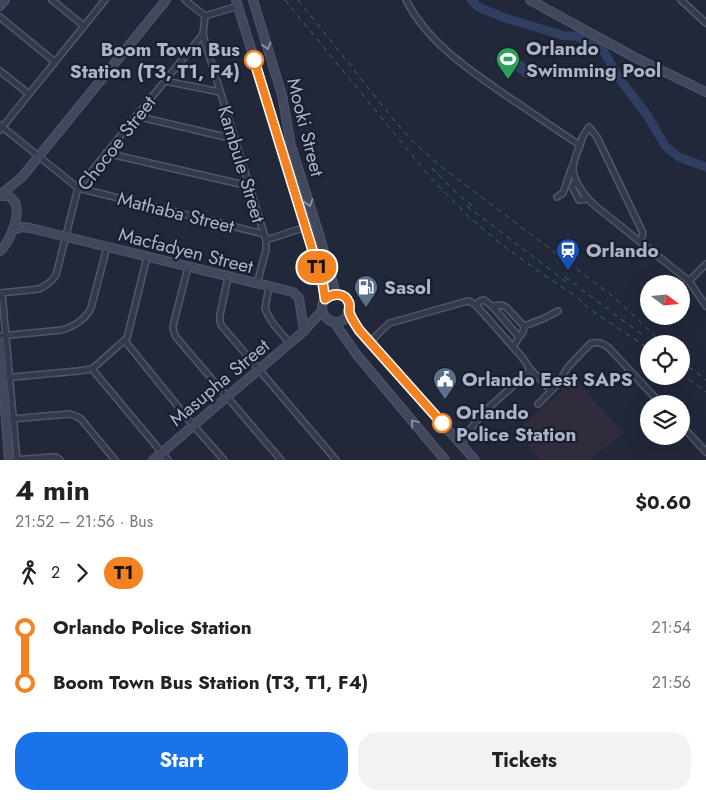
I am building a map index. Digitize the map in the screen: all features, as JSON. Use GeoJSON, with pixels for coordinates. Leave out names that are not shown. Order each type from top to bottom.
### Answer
{"type":"FeatureCollection","features":[{"type":"Feature","properties":{"kind":"main road"},"geometry":{"type":"LineString","coordinates":[[0,6],[5,0]]}},
{"type":"Feature","properties":{"kind":"main road"},"geometry":{"type":"LineString","coordinates":[[0,195],[22,177],[166,0]]}},
{"type":"Feature","properties":{"kind":"main road","name":"Mooki Street"},"geometry":{"type":"LineString","coordinates":[[252,0],[282,94],[291,146],[339,294]]}},
{"type":"Feature","properties":{"kind":"main road"},"geometry":{"type":"LineString","coordinates":[[530,0],[636,58],[706,92]]}},
{"type":"Feature","properties":{"kind":"main road"},"geometry":{"type":"LineString","coordinates":[[540,0],[637,53],[706,86]]}},
{"type":"Feature","properties":{"kind":"main road","name":"Mooki Street"},"geometry":{"type":"LineString","coordinates":[[237,3],[306,227],[324,295]]}},
{"type":"Feature","properties":{"kind":"main road"},"geometry":{"type":"LineString","coordinates":[[0,251],[9,241],[13,230],[16,214],[14,199],[22,177]]}},
{"type":"Feature","properties":{"kind":"main road"},"geometry":{"type":"LineString","coordinates":[[0,195],[10,197],[15,203]]}},
{"type":"Feature","properties":{"kind":"main road"},"geometry":{"type":"LineString","coordinates":[[16,214],[20,222],[30,228]]}},
{"type":"Feature","properties":{"kind":"main road","name":"Macfadyen Street"},"geometry":{"type":"LineString","coordinates":[[13,230],[22,227],[30,228],[292,292],[300,298],[307,328]]}},
{"type":"Feature","properties":{"kind":"main road"},"geometry":{"type":"LineString","coordinates":[[324,295],[339,294],[348,300],[349,312],[359,330],[475,460]]}},
{"type":"Feature","properties":{"kind":"main road"},"geometry":{"type":"LineString","coordinates":[[324,295],[322,311],[325,317],[331,321],[445,460]]}},
{"type":"Feature","properties":{"kind":"main road"},"geometry":{"type":"LineString","coordinates":[[307,328],[319,310],[324,295]]}},
{"type":"Feature","properties":{"kind":"main road","name":"Masupha Street"},"geometry":{"type":"LineString","coordinates":[[153,460],[290,343],[322,311]]}},
{"type":"Feature","properties":{"kind":"main road"},"geometry":{"type":"LineString","coordinates":[[331,321],[339,322],[349,312]]}},
{"type":"Feature","properties":{"kind":"main road","name":"Masupha Street"},"geometry":{"type":"LineString","coordinates":[[307,328],[322,321],[331,321]]}},
{"type":"Feature","properties":{"kind":"main road"},"geometry":{"type":"LineString","coordinates":[[0,343],[6,377],[9,460]]}},
{"type":"Feature","properties":{"kind":"street"},"geometry":{"type":"LineString","coordinates":[[52,0],[84,26]]}},
{"type":"Feature","properties":{"kind":"street"},"geometry":{"type":"LineString","coordinates":[[1,128],[105,0]]}},
{"type":"Feature","properties":{"kind":"street"},"geometry":{"type":"LineString","coordinates":[[185,0],[205,16],[237,3]]}},
{"type":"Feature","properties":{"kind":"street"},"geometry":{"type":"LineString","coordinates":[[406,0],[423,27],[458,60],[580,145]]}},
{"type":"Feature","properties":{"kind":"street"},"geometry":{"type":"LineString","coordinates":[[681,0],[706,22]]}},
{"type":"Feature","properties":{"kind":"street","name":"Kambule Street"},"geometry":{"type":"LineString","coordinates":[[205,16],[203,34],[266,240],[266,250],[257,284]]}},
{"type":"Feature","properties":{"kind":"street"},"geometry":{"type":"LineString","coordinates":[[0,17],[55,62]]}},
{"type":"Feature","properties":{"kind":"street","name":"Chocoe Street"},"geometry":{"type":"LineString","coordinates":[[1,293],[39,289],[51,282],[56,275],[78,188],[203,34]]}},
{"type":"Feature","properties":{"kind":"street"},"geometry":{"type":"LineString","coordinates":[[0,71],[29,94]]}},
{"type":"Feature","properties":{"kind":"street"},"geometry":{"type":"LineString","coordinates":[[165,81],[220,92]]}},
{"type":"Feature","properties":{"kind":"street"},"geometry":{"type":"LineString","coordinates":[[136,116],[234,139]]}},
{"type":"Feature","properties":{"kind":"street"},"geometry":{"type":"LineString","coordinates":[[557,197],[563,193],[583,136],[589,127],[597,137],[643,233],[640,242]]}},
{"type":"Feature","properties":{"kind":"street","name":"Mathaba Street"},"geometry":{"type":"LineString","coordinates":[[1,128],[78,188],[264,234]]}},
{"type":"Feature","properties":{"kind":"street"},"geometry":{"type":"LineString","coordinates":[[106,153],[249,186]]}},
{"type":"Feature","properties":{"kind":"street"},"geometry":{"type":"LineString","coordinates":[[574,161],[573,168],[576,180],[594,206],[681,275]]}},
{"type":"Feature","properties":{"kind":"street"},"geometry":{"type":"LineString","coordinates":[[266,240],[306,227]]}},
{"type":"Feature","properties":{"kind":"street"},"geometry":{"type":"LineString","coordinates":[[3,336],[62,330],[82,320],[91,308],[107,247]]}},
{"type":"Feature","properties":{"kind":"street"},"geometry":{"type":"LineString","coordinates":[[1,293],[6,377],[78,372],[92,369],[125,341],[148,257]]}},
{"type":"Feature","properties":{"kind":"street"},"geometry":{"type":"LineString","coordinates":[[690,280],[706,264]]}},
{"type":"Feature","properties":{"kind":"street"},"geometry":{"type":"LineString","coordinates":[[188,267],[173,330],[176,337],[280,460]]}},
{"type":"Feature","properties":{"kind":"street"},"geometry":{"type":"LineString","coordinates":[[228,277],[220,320],[225,330],[336,460]]}},
{"type":"Feature","properties":{"kind":"street"},"geometry":{"type":"LineString","coordinates":[[690,282],[706,306]]}},
{"type":"Feature","properties":{"kind":"street"},"geometry":{"type":"LineString","coordinates":[[269,287],[266,311],[290,343]]}},
{"type":"Feature","properties":{"kind":"street"},"geometry":{"type":"LineString","coordinates":[[476,306],[480,301],[484,300],[492,306],[518,337]]}},
{"type":"Feature","properties":{"kind":"street"},"geometry":{"type":"LineString","coordinates":[[370,342],[384,327],[397,320],[469,302],[476,306],[551,391]]}},
{"type":"Feature","properties":{"kind":"street"},"geometry":{"type":"LineString","coordinates":[[492,306],[501,305],[506,307],[524,326]]}},
{"type":"Feature","properties":{"kind":"street"},"geometry":{"type":"LineString","coordinates":[[524,326],[558,311]]}},
{"type":"Feature","properties":{"kind":"street"},"geometry":{"type":"LineString","coordinates":[[513,347],[523,332],[524,326]]}},
{"type":"Feature","properties":{"kind":"street"},"geometry":{"type":"LineString","coordinates":[[125,341],[193,426],[224,460]]}},
{"type":"Feature","properties":{"kind":"street"},"geometry":{"type":"LineString","coordinates":[[538,404],[557,385],[568,368],[593,342],[608,347],[653,395]]}},
{"type":"Feature","properties":{"kind":"street"},"geometry":{"type":"LineString","coordinates":[[92,369],[168,460]]}},
{"type":"Feature","properties":{"kind":"street"},"geometry":{"type":"LineString","coordinates":[[460,442],[466,437],[474,423],[525,376],[530,369]]}},
{"type":"Feature","properties":{"kind":"street"},"geometry":{"type":"LineString","coordinates":[[17,460],[9,419],[69,414],[81,419],[115,460]]}},
{"type":"Feature","properties":{"kind":"street"},"geometry":{"type":"LineString","coordinates":[[690,435],[706,452]]}},
{"type":"Feature","properties":{"kind":"street"},"geometry":{"type":"LineString","coordinates":[[9,460],[52,457],[60,460]]}},
{"type":"Feature","properties":{"kind":"shaded area"},"geometry":{"type":"Polygon","coordinates":[[[575,379],[623,433],[589,460],[540,460],[516,430],[575,379]]]}},
{"type":"Feature","properties":{"kind":"water"},"geometry":{"type":"Polygon","coordinates":[[[503,48],[532,68],[526,78],[497,58],[503,48]]]}},
{"type":"Feature","properties":{"kind":"waterway"},"geometry":{"type":"LineString","coordinates":[[471,0],[478,7],[505,18],[565,36],[576,36],[603,50],[619,78],[647,115],[666,147],[679,157],[706,167]]}},
{"type":"Feature","properties":{"kind":"railway"},"geometry":{"type":"LineString","coordinates":[[285,0],[430,177],[467,215],[501,244],[578,298],[588,308],[640,343]]}},
{"type":"Feature","properties":{"kind":"railway"},"geometry":{"type":"LineString","coordinates":[[298,0],[411,140],[439,165],[611,295],[654,335]]}},
{"type":"Feature","properties":{"kind":"railway"},"geometry":{"type":"LineString","coordinates":[[432,168],[452,189],[476,209]]}},
{"type":"Feature","properties":{"kind":"railway"},"geometry":{"type":"LineString","coordinates":[[467,206],[569,284]]}},
{"type":"Feature","properties":{"kind":"railway"},"geometry":{"type":"LineString","coordinates":[[565,277],[642,335]]}},
{"type":"Feature","properties":{"kind":"railway"},"geometry":{"type":"LineString","coordinates":[[690,368],[706,380]]}},
{"type":"Feature","properties":{"kind":"railway"},"geometry":{"type":"LineString","coordinates":[[690,380],[706,392]]}},
{"type":"Feature","properties":{"kind":"bus line","name":"T1"},"geometry":{"type":"LineString","coordinates":[[254,60],[323,285],[325,299],[329,295],[336,294],[348,300],[349,312],[359,330],[442,423]]}},
{"type":"Feature","properties":{"kind":"place","name":"Boom Town Bus Station (T3, T1, F4)"},"geometry":{"type":"Point","coordinates":[254,60]}},
{"type":"Feature","properties":{"kind":"place","name":"Orlando Swimming Pool"},"geometry":{"type":"Point","coordinates":[508,80]}},
{"type":"Feature","properties":{"kind":"place","name":"Orlando"},"geometry":{"type":"Point","coordinates":[568,271]}},
{"type":"Feature","properties":{"kind":"place","name":"Sasol"},"geometry":{"type":"Point","coordinates":[366,308]}},
{"type":"Feature","properties":{"kind":"place","name":"Orlando Eest SAPS"},"geometry":{"type":"Point","coordinates":[445,400]}},
{"type":"Feature","properties":{"kind":"place","name":"Orlando Police Station"},"geometry":{"type":"Point","coordinates":[442,423]}}]}
